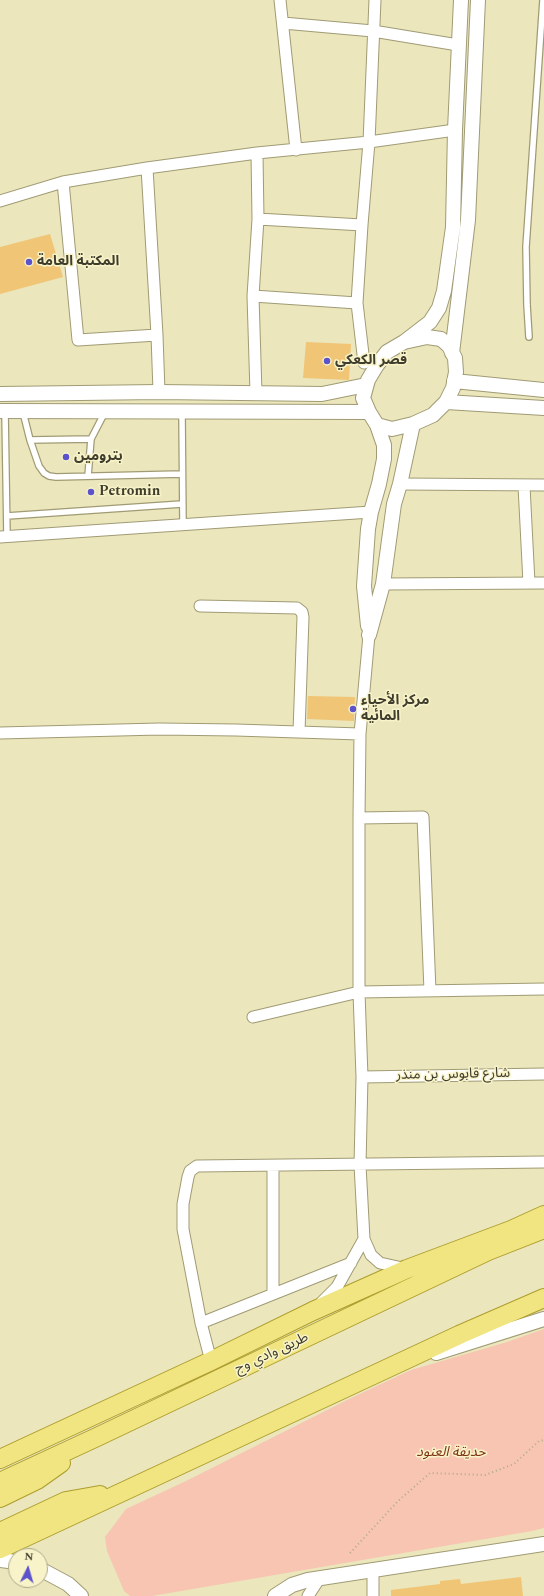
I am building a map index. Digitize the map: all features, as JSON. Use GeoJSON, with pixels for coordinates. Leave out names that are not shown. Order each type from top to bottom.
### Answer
{"type":"FeatureCollection","features":[{"type":"Feature","properties":{"kind":"main road"},"geometry":{"type":"LineString","coordinates":[[0,1459],[211,1361],[313,1311],[407,1269],[511,1230],[544,1215]]}},
{"type":"Feature","properties":{"kind":"main road","name":"طريق وادي وج"},"geometry":{"type":"LineString","coordinates":[[0,1482],[488,1251],[544,1229]]}},
{"type":"Feature","properties":{"kind":"main road"},"geometry":{"type":"LineString","coordinates":[[0,1549],[396,1366],[459,1335],[544,1298]]}},
{"type":"Feature","properties":{"kind":"main road"},"geometry":{"type":"LineString","coordinates":[[0,1498],[36,1480],[97,1437]]}},
{"type":"Feature","properties":{"kind":"main road"},"geometry":{"type":"LineString","coordinates":[[0,1532],[66,1502],[127,1490]]}},
{"type":"Feature","properties":{"kind":"street"},"geometry":{"type":"LineString","coordinates":[[280,0],[284,24],[296,150]]}},
{"type":"Feature","properties":{"kind":"street"},"geometry":{"type":"LineString","coordinates":[[364,364],[357,303],[369,142],[375,0]]}},
{"type":"Feature","properties":{"kind":"street"},"geometry":{"type":"LineString","coordinates":[[369,635],[364,586],[368,530],[371,512],[380,484],[384,459],[384,445],[377,425],[363,398],[366,385],[377,365],[388,352],[430,322],[439,308],[444,292],[453,227],[455,130],[461,0]]}},
{"type":"Feature","properties":{"kind":"street"},"geometry":{"type":"LineString","coordinates":[[452,354],[468,220],[478,0]]}},
{"type":"Feature","properties":{"kind":"street"},"geometry":{"type":"LineString","coordinates":[[284,24],[373,31],[458,45]]}},
{"type":"Feature","properties":{"kind":"street"},"geometry":{"type":"LineString","coordinates":[[0,201],[63,182],[147,168],[257,153],[369,142],[455,130]]}},
{"type":"Feature","properties":{"kind":"street"},"geometry":{"type":"LineString","coordinates":[[256,393],[253,296],[258,219],[257,153]]}},
{"type":"Feature","properties":{"kind":"street"},"geometry":{"type":"LineString","coordinates":[[147,168],[158,336],[159,392]]}},
{"type":"Feature","properties":{"kind":"street"},"geometry":{"type":"LineString","coordinates":[[63,182],[78,340],[158,336]]}},
{"type":"Feature","properties":{"kind":"street"},"geometry":{"type":"LineString","coordinates":[[258,219],[362,226]]}},
{"type":"Feature","properties":{"kind":"street"},"geometry":{"type":"LineString","coordinates":[[253,296],[357,303]]}},
{"type":"Feature","properties":{"kind":"street"},"geometry":{"type":"LineString","coordinates":[[377,425],[392,429],[413,424],[433,415],[446,402],[453,388],[456,372],[455,358],[449,346],[441,340],[427,337],[404,342]]}},
{"type":"Feature","properties":{"kind":"street"},"geometry":{"type":"LineString","coordinates":[[454,381],[544,390]]}},
{"type":"Feature","properties":{"kind":"street"},"geometry":{"type":"LineString","coordinates":[[0,394],[159,392],[322,394],[366,385]]}},
{"type":"Feature","properties":{"kind":"street"},"geometry":{"type":"LineString","coordinates":[[307,394],[307,413]]}},
{"type":"Feature","properties":{"kind":"street"},"geometry":{"type":"LineString","coordinates":[[446,402],[544,408]]}},
{"type":"Feature","properties":{"kind":"street"},"geometry":{"type":"LineString","coordinates":[[3,411],[182,413],[369,412]]}},
{"type":"Feature","properties":{"kind":"street"},"geometry":{"type":"LineString","coordinates":[[407,1269],[380,1263],[372,1255],[364,1239],[360,1165],[362,1077],[359,992],[359,818],[360,734],[369,635],[383,584],[394,504],[400,484],[413,424]]}},
{"type":"Feature","properties":{"kind":"street"},"geometry":{"type":"LineString","coordinates":[[400,484],[544,485]]}},
{"type":"Feature","properties":{"kind":"street"},"geometry":{"type":"LineString","coordinates":[[524,486],[529,583]]}},
{"type":"Feature","properties":{"kind":"street"},"geometry":{"type":"LineString","coordinates":[[4,537],[371,512]]}},
{"type":"Feature","properties":{"kind":"street"},"geometry":{"type":"LineString","coordinates":[[383,584],[544,582]]}},
{"type":"Feature","properties":{"kind":"street"},"geometry":{"type":"LineString","coordinates":[[200,606],[298,608],[302,612],[299,732]]}},
{"type":"Feature","properties":{"kind":"street"},"geometry":{"type":"LineString","coordinates":[[0,733],[159,729],[360,734]]}},
{"type":"Feature","properties":{"kind":"street"},"geometry":{"type":"LineString","coordinates":[[359,818],[423,817],[430,991]]}},
{"type":"Feature","properties":{"kind":"street"},"geometry":{"type":"LineString","coordinates":[[253,1017],[359,992],[544,989]]}},
{"type":"Feature","properties":{"kind":"street","name":"شارع قابوس بن منذر"},"geometry":{"type":"LineString","coordinates":[[362,1077],[544,1074]]}},
{"type":"Feature","properties":{"kind":"street"},"geometry":{"type":"LineString","coordinates":[[211,1361],[201,1323],[183,1229],[182,1204],[188,1177],[190,1171],[197,1166],[273,1167],[544,1162]]}},
{"type":"Feature","properties":{"kind":"street"},"geometry":{"type":"LineString","coordinates":[[273,1167],[273,1293]]}},
{"type":"Feature","properties":{"kind":"street"},"geometry":{"type":"LineString","coordinates":[[313,1311],[338,1287],[364,1239]]}},
{"type":"Feature","properties":{"kind":"street"},"geometry":{"type":"LineString","coordinates":[[201,1323],[351,1263]]}},
{"type":"Feature","properties":{"kind":"street"},"geometry":{"type":"LineString","coordinates":[[396,1366],[544,1319]]}},
{"type":"Feature","properties":{"kind":"street"},"geometry":{"type":"LineString","coordinates":[[275,1596],[292,1585],[319,1579],[544,1544]]}},
{"type":"Feature","properties":{"kind":"street"},"geometry":{"type":"LineString","coordinates":[[373,1571],[373,1596]]}},
{"type":"Feature","properties":{"kind":"street"},"geometry":{"type":"LineString","coordinates":[[48,1574],[68,1584],[81,1596]]}},
{"type":"Feature","properties":{"kind":"street"},"geometry":{"type":"LineString","coordinates":[[308,1596],[319,1579]]}},
{"type":"Feature","properties":{"kind":"lane"},"geometry":{"type":"LineString","coordinates":[[529,338],[526,247],[543,0]]}},
{"type":"Feature","properties":{"kind":"lane"},"geometry":{"type":"LineString","coordinates":[[3,411],[7,516],[4,537]]}},
{"type":"Feature","properties":{"kind":"lane"},"geometry":{"type":"LineString","coordinates":[[23,411],[30,440],[44,473],[56,477],[182,474]]}},
{"type":"Feature","properties":{"kind":"lane"},"geometry":{"type":"LineString","coordinates":[[88,476],[91,439],[105,412]]}},
{"type":"Feature","properties":{"kind":"lane"},"geometry":{"type":"LineString","coordinates":[[182,413],[183,525]]}},
{"type":"Feature","properties":{"kind":"lane"},"geometry":{"type":"LineString","coordinates":[[30,440],[91,439]]}},
{"type":"Feature","properties":{"kind":"lane"},"geometry":{"type":"LineString","coordinates":[[7,516],[182,504]]}},
{"type":"Feature","properties":{"kind":"path"},"geometry":{"type":"LineString","coordinates":[[350,1553],[398,1501],[430,1473],[485,1475],[514,1464],[539,1441],[544,1440]]}},
{"type":"Feature","properties":{"kind":"green space","name":"حديقة العنود"},"geometry":{"type":"Polygon","coordinates":[[[544,1329],[544,1528],[152,1596],[130,1596],[124,1591],[107,1551],[105,1537],[126,1509],[411,1370],[507,1342],[544,1329]]]}},
{"type":"Feature","properties":{"kind":"building","name":"المكتبة العامة"},"geometry":{"type":"Polygon","coordinates":[[[50,234],[63,277],[0,294],[0,247],[50,234]]]}},
{"type":"Feature","properties":{"kind":"building","name":"قصر الكعكي"},"geometry":{"type":"Polygon","coordinates":[[[306,342],[351,344],[349,380],[303,378],[306,342]]]}},
{"type":"Feature","properties":{"kind":"building"},"geometry":{"type":"Polygon","coordinates":[[[308,696],[355,697],[354,721],[307,719],[308,696]]]}},
{"type":"Feature","properties":{"kind":"building"},"geometry":{"type":"Polygon","coordinates":[[[521,1577],[523,1596],[391,1596],[391,1590],[440,1584],[440,1581],[460,1579],[461,1584],[521,1577]]]}},
{"type":"Feature","properties":{"kind":"place","name":"المكتبة العامة"},"geometry":{"type":"Point","coordinates":[29,262]}},
{"type":"Feature","properties":{"kind":"place","name":"قصر الكعكي"},"geometry":{"type":"Point","coordinates":[327,361]}},
{"type":"Feature","properties":{"kind":"place","name":"بترومين"},"geometry":{"type":"Point","coordinates":[66,457]}},
{"type":"Feature","properties":{"kind":"place","name":"Petromin"},"geometry":{"type":"Point","coordinates":[91,492]}},
{"type":"Feature","properties":{"kind":"place","name":"مركز الأحياء المائية"},"geometry":{"type":"Point","coordinates":[353,709]}}]}
